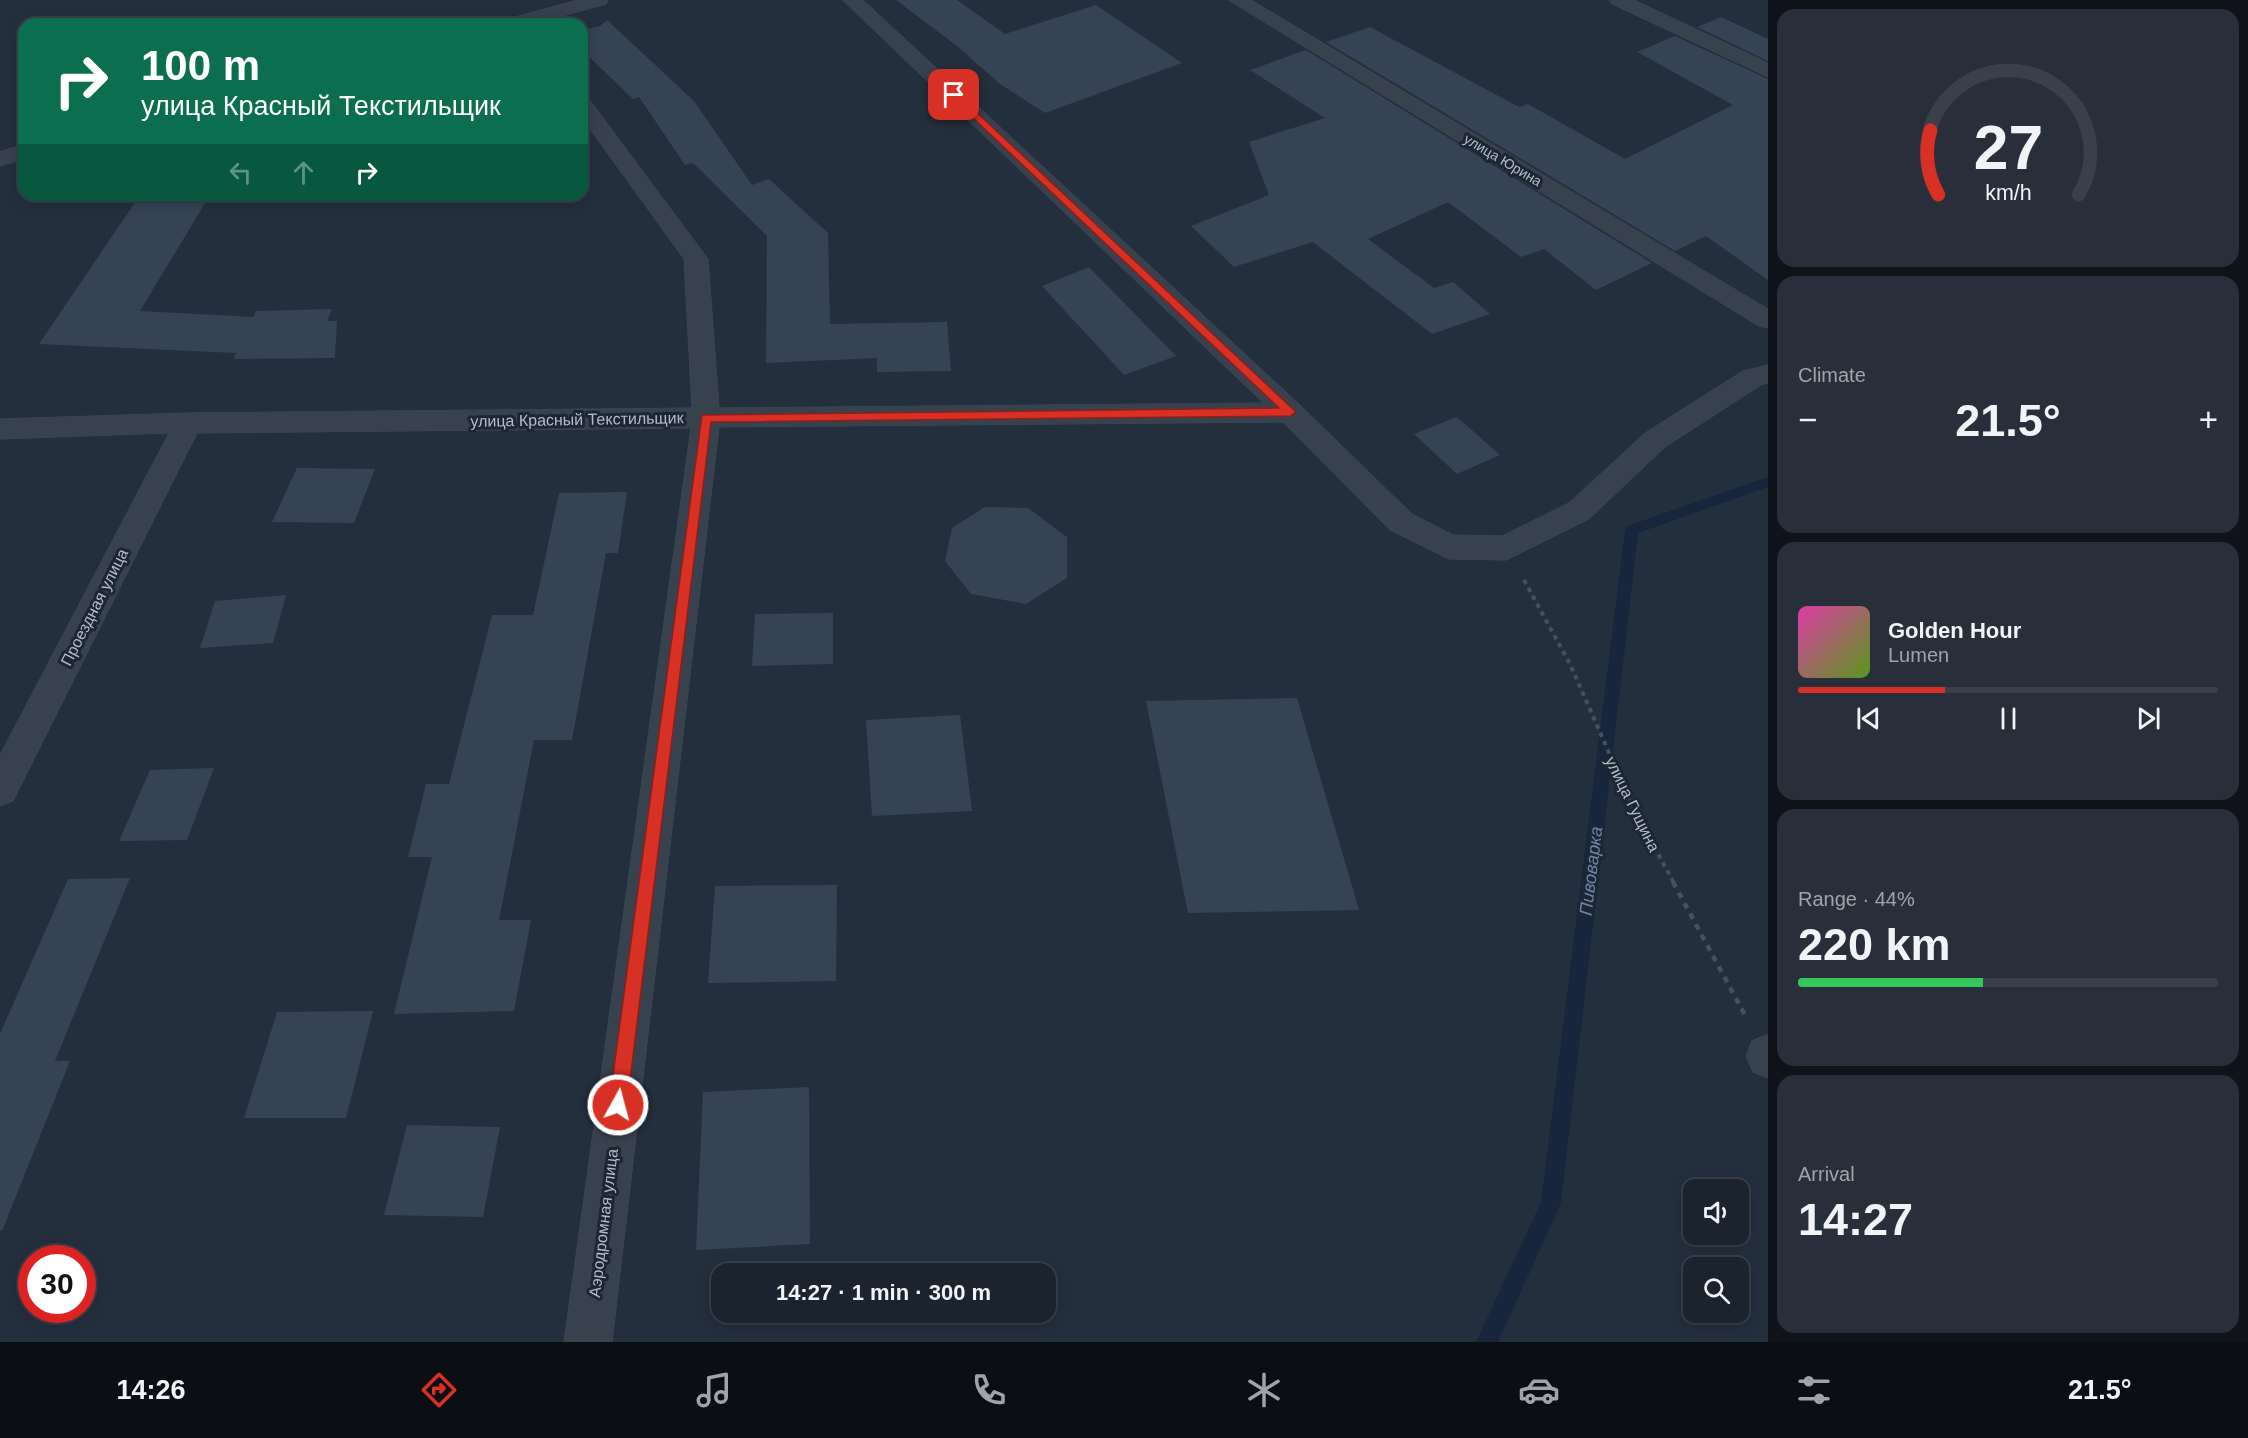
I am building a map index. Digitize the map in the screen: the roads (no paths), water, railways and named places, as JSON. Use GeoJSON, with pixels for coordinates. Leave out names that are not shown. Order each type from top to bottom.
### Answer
{"type":"FeatureCollection","features":[{"type":"Feature","properties":{"kind":"street"},"geometry":{"type":"LineString","coordinates":[[521,18],[599,0]]}},
{"type":"Feature","properties":{"kind":"street"},"geometry":{"type":"LineString","coordinates":[[852,0],[1290,412],[1401,522],[1449,547],[1506,548],[1579,511],[1655,440],[1752,378],[1768,374]]}},
{"type":"Feature","properties":{"kind":"street","name":"улица Юрина"},"geometry":{"type":"LineString","coordinates":[[1238,0],[1768,320]]}},
{"type":"Feature","properties":{"kind":"street"},"geometry":{"type":"LineString","coordinates":[[1619,0],[1768,70]]}},
{"type":"Feature","properties":{"kind":"street","name":"Аэродромная улица"},"geometry":{"type":"LineString","coordinates":[[588,111],[696,259],[706,418],[588,1342]]}},
{"type":"Feature","properties":{"kind":"street"},"geometry":{"type":"LineString","coordinates":[[0,159],[18,154]]}},
{"type":"Feature","properties":{"kind":"street","name":"улица Красный Текстильщик"},"geometry":{"type":"LineString","coordinates":[[0,429],[188,423],[1290,412]]}},
{"type":"Feature","properties":{"kind":"street","name":"Проездная улица"},"geometry":{"type":"LineString","coordinates":[[0,790],[188,423]]}},
{"type":"Feature","properties":{"kind":"waterway","name":"Пивоварка"},"geometry":{"type":"LineString","coordinates":[[1487,1342],[1551,1203],[1632,530],[1768,482]]}}]}
